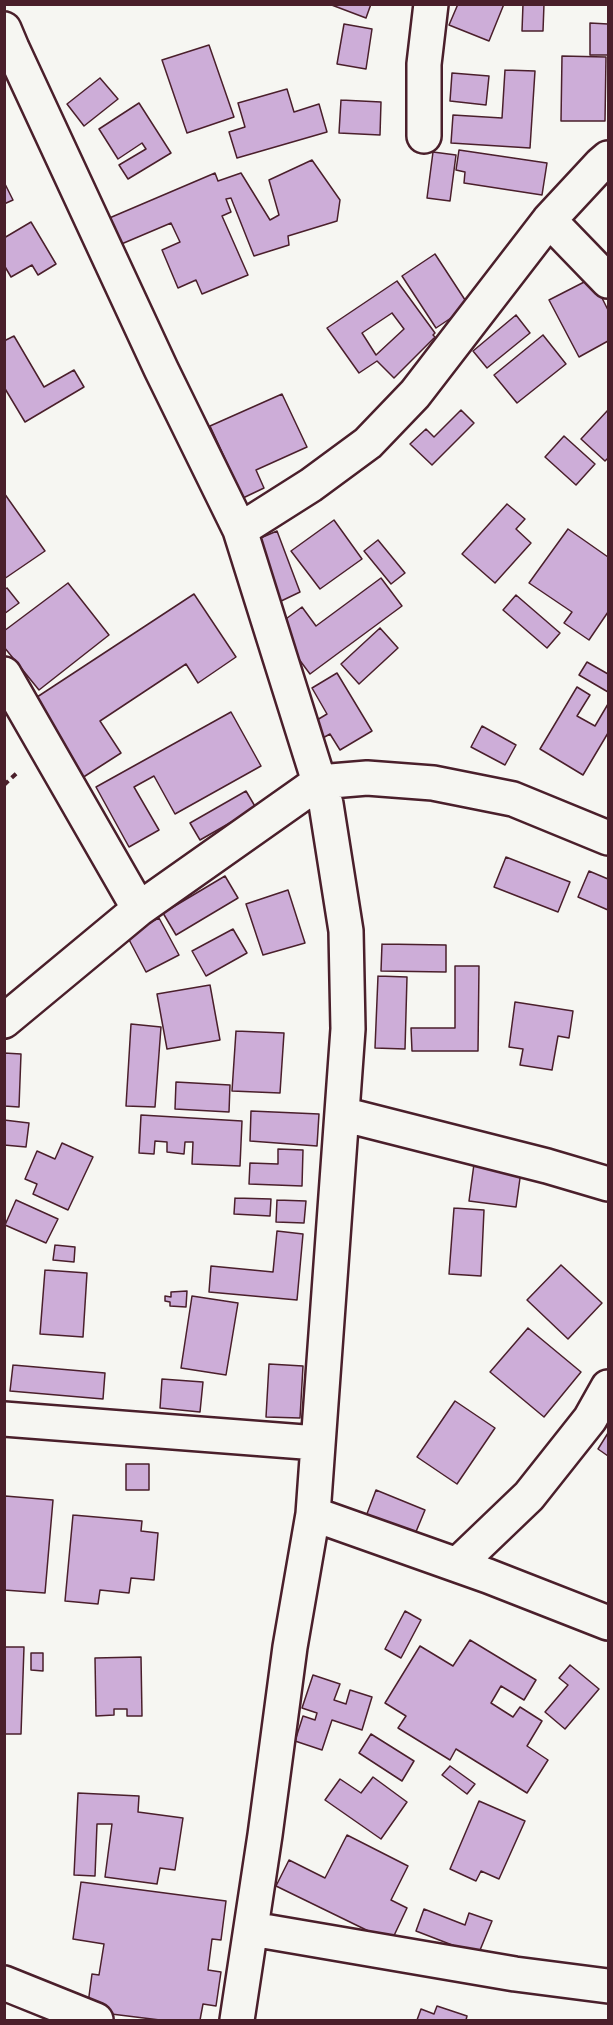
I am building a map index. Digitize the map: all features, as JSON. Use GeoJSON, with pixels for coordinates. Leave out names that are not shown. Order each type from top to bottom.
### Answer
{"type":"FeatureCollection","features":[{"type":"Feature","properties":{"kind":"street"},"geometry":{"type":"LineString","coordinates":[[424,136],[424,63],[430,4]]}},
{"type":"Feature","properties":{"kind":"street"},"geometry":{"type":"LineString","coordinates":[[7,42],[161,369],[240,530],[326,804],[346,931],[348,1029],[313,1514],[290,1647],[252,1929],[237,2020]]}},
{"type":"Feature","properties":{"kind":"street"},"geometry":{"type":"LineString","coordinates":[[240,530],[311,485],[368,443],[416,394],[549,220],[609,158]]}},
{"type":"Feature","properties":{"kind":"street"},"geometry":{"type":"LineString","coordinates":[[549,220],[609,280]]}},
{"type":"Feature","properties":{"kind":"street"},"geometry":{"type":"LineString","coordinates":[[4,674],[139,909]]}},
{"type":"Feature","properties":{"kind":"street"},"geometry":{"type":"LineString","coordinates":[[4,1021],[139,909],[319,782],[367,778],[433,783],[513,799],[609,838]]}},
{"type":"Feature","properties":{"kind":"street"},"geometry":{"type":"LineString","coordinates":[[342,1114],[609,1184]]}},
{"type":"Feature","properties":{"kind":"street"},"geometry":{"type":"LineString","coordinates":[[457,1565],[530,1496],[590,1419],[609,1387]]}},
{"type":"Feature","properties":{"kind":"street"},"geometry":{"type":"LineString","coordinates":[[4,1419],[317,1443]]}},
{"type":"Feature","properties":{"kind":"street"},"geometry":{"type":"LineString","coordinates":[[313,1514],[457,1565],[609,1623]]}},
{"type":"Feature","properties":{"kind":"street"},"geometry":{"type":"LineString","coordinates":[[252,1929],[515,1974],[609,1986]]}},
{"type":"Feature","properties":{"kind":"street"},"geometry":{"type":"LineString","coordinates":[[4,1983],[96,2020]]}},
{"type":"Feature","properties":{"kind":"building"},"geometry":{"type":"Polygon","coordinates":[[[329,4],[371,4],[366,18],[329,4]]]}},
{"type":"Feature","properties":{"kind":"building"},"geometry":{"type":"Polygon","coordinates":[[[458,4],[504,4],[489,41],[449,25],[458,4]]]}},
{"type":"Feature","properties":{"kind":"building"},"geometry":{"type":"Polygon","coordinates":[[[523,4],[544,4],[543,31],[522,31],[523,4]]]}},
{"type":"Feature","properties":{"kind":"building"},"geometry":{"type":"Polygon","coordinates":[[[590,23],[608,24],[608,55],[590,55],[590,23]]]}},
{"type":"Feature","properties":{"kind":"building"},"geometry":{"type":"Polygon","coordinates":[[[344,24],[372,29],[366,69],[337,64],[344,24]]]}},
{"type":"Feature","properties":{"kind":"building"},"geometry":{"type":"Polygon","coordinates":[[[209,45],[234,117],[187,133],[162,60],[209,45]]]}},
{"type":"Feature","properties":{"kind":"building"},"geometry":{"type":"Polygon","coordinates":[[[562,56],[606,57],[605,121],[561,121],[562,56]]]}},
{"type":"Feature","properties":{"kind":"building"},"geometry":{"type":"Polygon","coordinates":[[[505,70],[535,71],[530,148],[451,143],[453,115],[502,118],[505,70]]]}},
{"type":"Feature","properties":{"kind":"building"},"geometry":{"type":"Polygon","coordinates":[[[452,73],[489,76],[486,105],[450,101],[452,73]]]}},
{"type":"Feature","properties":{"kind":"building"},"geometry":{"type":"Polygon","coordinates":[[[100,78],[118,99],[84,126],[67,104],[100,78]]]}},
{"type":"Feature","properties":{"kind":"building"},"geometry":{"type":"Polygon","coordinates":[[[287,89],[294,112],[319,104],[327,132],[237,158],[229,132],[245,127],[238,103],[287,89]]]}},
{"type":"Feature","properties":{"kind":"building"},"geometry":{"type":"Polygon","coordinates":[[[341,100],[381,102],[380,135],[339,133],[341,100]]]}},
{"type":"Feature","properties":{"kind":"building"},"geometry":{"type":"Polygon","coordinates":[[[139,103],[171,153],[128,179],[119,165],[146,149],[142,143],[118,159],[99,129],[139,103]]]}},
{"type":"Feature","properties":{"kind":"building"},"geometry":{"type":"Polygon","coordinates":[[[459,150],[547,163],[542,195],[464,183],[465,172],[456,170],[459,150]]]}},
{"type":"Feature","properties":{"kind":"building"},"geometry":{"type":"Polygon","coordinates":[[[433,152],[456,155],[450,201],[427,198],[433,152]]]}},
{"type":"Feature","properties":{"kind":"building"},"geometry":{"type":"Polygon","coordinates":[[[312,160],[340,200],[337,221],[288,236],[289,245],[254,256],[231,198],[226,199],[231,212],[222,216],[248,275],[202,294],[196,280],[178,288],[162,250],[180,242],[171,223],[112,248],[100,222],[215,173],[218,181],[241,173],[270,220],[279,215],[269,180],[312,160]]]}},
{"type":"Feature","properties":{"kind":"building"},"geometry":{"type":"Polygon","coordinates":[[[4,182],[13,200],[4,204],[4,182]]]}},
{"type":"Feature","properties":{"kind":"building"},"geometry":{"type":"Polygon","coordinates":[[[31,222],[56,264],[38,275],[32,265],[11,277],[4,265],[4,238],[31,222]]]}},
{"type":"Feature","properties":{"kind":"building"},"geometry":{"type":"Polygon","coordinates":[[[435,254],[469,306],[436,328],[402,276],[435,254]]]}},
{"type":"Feature","properties":{"kind":"building"},"geometry":{"type":"Polygon","coordinates":[[[592,278],[608,310],[608,341],[579,357],[549,300],[592,278]]]}},
{"type":"Feature","properties":{"kind":"building"},"geometry":{"type":"Polygon","coordinates":[[[397,281],[435,333],[433,335],[435,337],[394,378],[377,361],[359,373],[327,328],[397,281]],[[392,313],[362,333],[376,355],[404,329],[392,313]]]}},
{"type":"Feature","properties":{"kind":"building"},"geometry":{"type":"Polygon","coordinates":[[[516,315],[530,333],[487,368],[473,351],[516,315]]]}},
{"type":"Feature","properties":{"kind":"building"},"geometry":{"type":"Polygon","coordinates":[[[543,335],[566,364],[517,403],[494,375],[543,335]]]}},
{"type":"Feature","properties":{"kind":"building"},"geometry":{"type":"Polygon","coordinates":[[[14,336],[44,387],[74,370],[84,387],[25,422],[4,387],[4,341],[14,336]]]}},
{"type":"Feature","properties":{"kind":"building"},"geometry":{"type":"Polygon","coordinates":[[[282,394],[307,447],[256,470],[264,488],[243,498],[210,426],[282,394]]]}},
{"type":"Feature","properties":{"kind":"building"},"geometry":{"type":"Polygon","coordinates":[[[461,410],[474,423],[432,465],[410,444],[426,429],[434,437],[461,410]]]}},
{"type":"Feature","properties":{"kind":"building"},"geometry":{"type":"Polygon","coordinates":[[[608,410],[608,458],[605,461],[581,439],[608,410]]]}},
{"type":"Feature","properties":{"kind":"building"},"geometry":{"type":"Polygon","coordinates":[[[564,436],[595,464],[576,485],[545,457],[564,436]]]}},
{"type":"Feature","properties":{"kind":"building"},"geometry":{"type":"Polygon","coordinates":[[[4,493],[45,551],[4,579],[4,493]]]}},
{"type":"Feature","properties":{"kind":"building"},"geometry":{"type":"Polygon","coordinates":[[[507,504],[525,519],[516,529],[531,543],[495,583],[462,554],[507,504]]]}},
{"type":"Feature","properties":{"kind":"building"},"geometry":{"type":"Polygon","coordinates":[[[334,520],[362,559],[320,589],[291,551],[334,520]]]}},
{"type":"Feature","properties":{"kind":"building"},"geometry":{"type":"Polygon","coordinates":[[[568,529],[608,557],[608,612],[589,640],[564,623],[572,612],[529,583],[568,529]]]}},
{"type":"Feature","properties":{"kind":"building"},"geometry":{"type":"Polygon","coordinates":[[[277,531],[300,592],[277,603],[251,542],[277,531]]]}},
{"type":"Feature","properties":{"kind":"building"},"geometry":{"type":"Polygon","coordinates":[[[378,540],[405,573],[391,584],[364,551],[378,540]]]}},
{"type":"Feature","properties":{"kind":"building"},"geometry":{"type":"Polygon","coordinates":[[[381,578],[402,606],[310,674],[275,627],[302,607],[316,626],[381,578]]]}},
{"type":"Feature","properties":{"kind":"building"},"geometry":{"type":"Polygon","coordinates":[[[68,583],[109,635],[39,690],[4,647],[4,631],[68,583]]]}},
{"type":"Feature","properties":{"kind":"building"},"geometry":{"type":"Polygon","coordinates":[[[7,588],[19,603],[4,614],[4,590],[7,588]]]}},
{"type":"Feature","properties":{"kind":"building"},"geometry":{"type":"Polygon","coordinates":[[[194,594],[236,657],[198,683],[186,664],[100,721],[121,753],[82,778],[31,701],[194,594]]]}},
{"type":"Feature","properties":{"kind":"building"},"geometry":{"type":"Polygon","coordinates":[[[516,595],[560,633],[547,648],[503,610],[516,595]]]}},
{"type":"Feature","properties":{"kind":"building"},"geometry":{"type":"Polygon","coordinates":[[[380,628],[398,648],[359,684],[341,664],[380,628]]]}},
{"type":"Feature","properties":{"kind":"building"},"geometry":{"type":"Polygon","coordinates":[[[587,662],[608,674],[608,692],[579,675],[587,662]]]}},
{"type":"Feature","properties":{"kind":"building"},"geometry":{"type":"Polygon","coordinates":[[[337,673],[372,731],[340,750],[330,734],[321,739],[312,723],[327,714],[312,688],[337,673]]]}},
{"type":"Feature","properties":{"kind":"building"},"geometry":{"type":"Polygon","coordinates":[[[577,687],[590,695],[577,716],[595,726],[608,704],[608,733],[583,775],[540,749],[577,687]]]}},
{"type":"Feature","properties":{"kind":"building"},"geometry":{"type":"Polygon","coordinates":[[[231,712],[261,766],[175,814],[154,776],[134,787],[159,830],[129,847],[96,787],[231,712]]]}},
{"type":"Feature","properties":{"kind":"building"},"geometry":{"type":"Polygon","coordinates":[[[482,726],[516,745],[505,765],[471,747],[482,726]]]}},
{"type":"Feature","properties":{"kind":"building"},"geometry":{"type":"Polygon","coordinates":[[[246,791],[256,808],[200,840],[190,823],[246,791]]]}},
{"type":"Feature","properties":{"kind":"building"},"geometry":{"type":"Polygon","coordinates":[[[506,857],[570,882],[558,912],[494,887],[506,857]]]}},
{"type":"Feature","properties":{"kind":"building"},"geometry":{"type":"Polygon","coordinates":[[[589,871],[608,879],[608,910],[578,897],[589,871]]]}},
{"type":"Feature","properties":{"kind":"building"},"geometry":{"type":"Polygon","coordinates":[[[225,876],[238,898],[176,935],[163,913],[225,876]]]}},
{"type":"Feature","properties":{"kind":"building"},"geometry":{"type":"Polygon","coordinates":[[[288,890],[305,943],[263,955],[246,904],[288,890]]]}},
{"type":"Feature","properties":{"kind":"building"},"geometry":{"type":"Polygon","coordinates":[[[159,918],[179,955],[146,972],[126,934],[159,918]]]}},
{"type":"Feature","properties":{"kind":"building"},"geometry":{"type":"Polygon","coordinates":[[[233,929],[247,953],[206,976],[192,951],[233,929]]]}},
{"type":"Feature","properties":{"kind":"building"},"geometry":{"type":"Polygon","coordinates":[[[382,944],[446,945],[446,972],[381,971],[382,944]]]}},
{"type":"Feature","properties":{"kind":"building"},"geometry":{"type":"Polygon","coordinates":[[[455,966],[479,966],[478,1051],[412,1051],[411,1028],[455,1028],[455,966]]]}},
{"type":"Feature","properties":{"kind":"building"},"geometry":{"type":"Polygon","coordinates":[[[378,976],[407,977],[405,1049],[375,1048],[378,976]]]}},
{"type":"Feature","properties":{"kind":"building"},"geometry":{"type":"Polygon","coordinates":[[[210,985],[220,1040],[167,1049],[157,994],[210,985]]]}},
{"type":"Feature","properties":{"kind":"building"},"geometry":{"type":"Polygon","coordinates":[[[515,1002],[573,1011],[569,1038],[558,1036],[552,1070],[520,1065],[523,1049],[509,1047],[515,1002]]]}},
{"type":"Feature","properties":{"kind":"building"},"geometry":{"type":"Polygon","coordinates":[[[131,1024],[161,1027],[155,1107],[126,1106],[131,1024]]]}},
{"type":"Feature","properties":{"kind":"building"},"geometry":{"type":"Polygon","coordinates":[[[236,1031],[284,1033],[280,1093],[232,1091],[236,1031]]]}},
{"type":"Feature","properties":{"kind":"building"},"geometry":{"type":"Polygon","coordinates":[[[4,1053],[21,1054],[19,1107],[4,1106],[4,1053]]]}},
{"type":"Feature","properties":{"kind":"building"},"geometry":{"type":"Polygon","coordinates":[[[176,1082],[230,1085],[229,1112],[175,1109],[176,1082]]]}},
{"type":"Feature","properties":{"kind":"building"},"geometry":{"type":"Polygon","coordinates":[[[251,1111],[319,1114],[317,1146],[250,1141],[251,1111]]]}},
{"type":"Feature","properties":{"kind":"building"},"geometry":{"type":"Polygon","coordinates":[[[141,1115],[242,1121],[240,1166],[192,1164],[193,1142],[185,1142],[184,1154],[167,1152],[167,1142],[155,1141],[154,1154],[139,1153],[141,1115]]]}},
{"type":"Feature","properties":{"kind":"building"},"geometry":{"type":"Polygon","coordinates":[[[4,1120],[29,1123],[26,1147],[4,1145],[4,1120]]]}},
{"type":"Feature","properties":{"kind":"building"},"geometry":{"type":"Polygon","coordinates":[[[62,1143],[93,1157],[68,1210],[33,1194],[37,1184],[25,1179],[37,1151],[55,1159],[62,1143]]]}},
{"type":"Feature","properties":{"kind":"building"},"geometry":{"type":"Polygon","coordinates":[[[278,1149],[303,1150],[302,1186],[249,1184],[250,1163],[278,1164],[278,1149]]]}},
{"type":"Feature","properties":{"kind":"building"},"geometry":{"type":"Polygon","coordinates":[[[474,1164],[521,1171],[516,1207],[469,1201],[474,1164]]]}},
{"type":"Feature","properties":{"kind":"building"},"geometry":{"type":"Polygon","coordinates":[[[235,1198],[271,1199],[270,1216],[234,1214],[235,1198]]]}},
{"type":"Feature","properties":{"kind":"building"},"geometry":{"type":"Polygon","coordinates":[[[16,1200],[58,1219],[46,1243],[5,1225],[16,1200]]]}},
{"type":"Feature","properties":{"kind":"building"},"geometry":{"type":"Polygon","coordinates":[[[277,1200],[306,1201],[304,1223],[276,1222],[277,1200]]]}},
{"type":"Feature","properties":{"kind":"building"},"geometry":{"type":"Polygon","coordinates":[[[454,1208],[484,1210],[481,1276],[449,1274],[454,1208]]]}},
{"type":"Feature","properties":{"kind":"building"},"geometry":{"type":"Polygon","coordinates":[[[277,1231],[303,1234],[297,1300],[209,1292],[211,1266],[273,1272],[277,1231]]]}},
{"type":"Feature","properties":{"kind":"building"},"geometry":{"type":"Polygon","coordinates":[[[55,1245],[75,1247],[74,1262],[53,1260],[55,1245]]]}},
{"type":"Feature","properties":{"kind":"building"},"geometry":{"type":"Polygon","coordinates":[[[561,1265],[602,1303],[568,1339],[527,1300],[561,1265]]]}},
{"type":"Feature","properties":{"kind":"building"},"geometry":{"type":"Polygon","coordinates":[[[45,1270],[87,1273],[83,1337],[40,1334],[45,1270]]]}},
{"type":"Feature","properties":{"kind":"building"},"geometry":{"type":"Polygon","coordinates":[[[187,1291],[186,1307],[170,1306],[170,1302],[165,1301],[165,1296],[171,1297],[171,1292],[187,1291]]]}},
{"type":"Feature","properties":{"kind":"building"},"geometry":{"type":"Polygon","coordinates":[[[192,1296],[238,1303],[226,1375],[181,1368],[192,1296]]]}},
{"type":"Feature","properties":{"kind":"building"},"geometry":{"type":"Polygon","coordinates":[[[528,1328],[581,1372],[544,1417],[490,1372],[528,1328]]]}},
{"type":"Feature","properties":{"kind":"building"},"geometry":{"type":"Polygon","coordinates":[[[269,1364],[303,1366],[300,1418],[266,1417],[269,1364]]]}},
{"type":"Feature","properties":{"kind":"building"},"geometry":{"type":"Polygon","coordinates":[[[13,1365],[105,1373],[103,1399],[10,1391],[13,1365]]]}},
{"type":"Feature","properties":{"kind":"building"},"geometry":{"type":"Polygon","coordinates":[[[162,1379],[203,1382],[200,1412],[160,1408],[162,1379]]]}},
{"type":"Feature","properties":{"kind":"building"},"geometry":{"type":"Polygon","coordinates":[[[455,1401],[495,1428],[457,1484],[417,1457],[455,1401]]]}},
{"type":"Feature","properties":{"kind":"building"},"geometry":{"type":"Polygon","coordinates":[[[608,1433],[608,1456],[598,1449],[608,1433]]]}},
{"type":"Feature","properties":{"kind":"building"},"geometry":{"type":"Polygon","coordinates":[[[126,1464],[149,1464],[149,1490],[126,1490],[126,1464]]]}},
{"type":"Feature","properties":{"kind":"building"},"geometry":{"type":"Polygon","coordinates":[[[376,1490],[425,1510],[413,1539],[365,1519],[376,1490]]]}},
{"type":"Feature","properties":{"kind":"building"},"geometry":{"type":"Polygon","coordinates":[[[5,1496],[53,1500],[45,1593],[4,1590],[5,1496]]]}},
{"type":"Feature","properties":{"kind":"building"},"geometry":{"type":"Polygon","coordinates":[[[73,1515],[142,1521],[141,1531],[158,1533],[154,1580],[131,1578],[129,1593],[100,1590],[98,1604],[65,1601],[73,1515]]]}},
{"type":"Feature","properties":{"kind":"building"},"geometry":{"type":"Polygon","coordinates":[[[405,1611],[421,1620],[401,1658],[385,1649],[405,1611]]]}},
{"type":"Feature","properties":{"kind":"building"},"geometry":{"type":"Polygon","coordinates":[[[470,1640],[536,1680],[524,1700],[501,1686],[491,1703],[513,1717],[520,1707],[542,1721],[527,1746],[548,1760],[527,1793],[456,1749],[450,1760],[398,1728],[406,1716],[385,1703],[420,1646],[453,1666],[470,1640]]]}},
{"type":"Feature","properties":{"kind":"building"},"geometry":{"type":"Polygon","coordinates":[[[4,1647],[24,1647],[21,1734],[4,1734],[4,1647]]]}},
{"type":"Feature","properties":{"kind":"building"},"geometry":{"type":"Polygon","coordinates":[[[31,1653],[43,1653],[43,1671],[31,1670],[31,1653]]]}},
{"type":"Feature","properties":{"kind":"building"},"geometry":{"type":"Polygon","coordinates":[[[141,1657],[142,1716],[127,1716],[127,1709],[114,1709],[114,1715],[96,1716],[95,1658],[141,1657]]]}},
{"type":"Feature","properties":{"kind":"building"},"geometry":{"type":"Polygon","coordinates":[[[570,1665],[599,1689],[565,1729],[545,1712],[568,1685],[559,1678],[570,1665]]]}},
{"type":"Feature","properties":{"kind":"building"},"geometry":{"type":"Polygon","coordinates":[[[313,1675],[340,1684],[334,1700],[346,1704],[350,1690],[372,1697],[362,1730],[332,1720],[322,1750],[295,1741],[303,1716],[315,1720],[317,1713],[302,1708],[313,1675]]]}},
{"type":"Feature","properties":{"kind":"building"},"geometry":{"type":"Polygon","coordinates":[[[371,1734],[414,1761],[402,1781],[359,1753],[371,1734]]]}},
{"type":"Feature","properties":{"kind":"building"},"geometry":{"type":"Polygon","coordinates":[[[450,1766],[475,1784],[467,1794],[442,1775],[450,1766]]]}},
{"type":"Feature","properties":{"kind":"building"},"geometry":{"type":"Polygon","coordinates":[[[373,1777],[407,1802],[381,1839],[325,1800],[340,1779],[361,1793],[373,1777]]]}},
{"type":"Feature","properties":{"kind":"building"},"geometry":{"type":"Polygon","coordinates":[[[78,1793],[139,1796],[138,1812],[183,1818],[175,1870],[160,1868],[157,1884],[105,1877],[112,1824],[97,1824],[95,1876],[74,1875],[78,1793]]]}},
{"type":"Feature","properties":{"kind":"building"},"geometry":{"type":"Polygon","coordinates":[[[479,1801],[525,1821],[499,1879],[481,1871],[476,1881],[450,1869],[479,1801]]]}},
{"type":"Feature","properties":{"kind":"building"},"geometry":{"type":"Polygon","coordinates":[[[347,1835],[408,1866],[391,1900],[407,1908],[391,1942],[276,1886],[289,1860],[325,1878],[347,1835]]]}},
{"type":"Feature","properties":{"kind":"building"},"geometry":{"type":"Polygon","coordinates":[[[81,1882],[226,1901],[221,1940],[212,1939],[208,1970],[221,1972],[216,2006],[203,2004],[200,2020],[160,2020],[87,2011],[92,1974],[99,1975],[104,1944],[73,1939],[81,1882]]]}},
{"type":"Feature","properties":{"kind":"building"},"geometry":{"type":"Polygon","coordinates":[[[424,1909],[465,1925],[469,1913],[492,1921],[478,1955],[416,1931],[424,1909]]]}},
{"type":"Feature","properties":{"kind":"building"},"geometry":{"type":"Polygon","coordinates":[[[437,2006],[467,2016],[466,2020],[417,2020],[421,2009],[434,2014],[437,2006]]]}}]}
